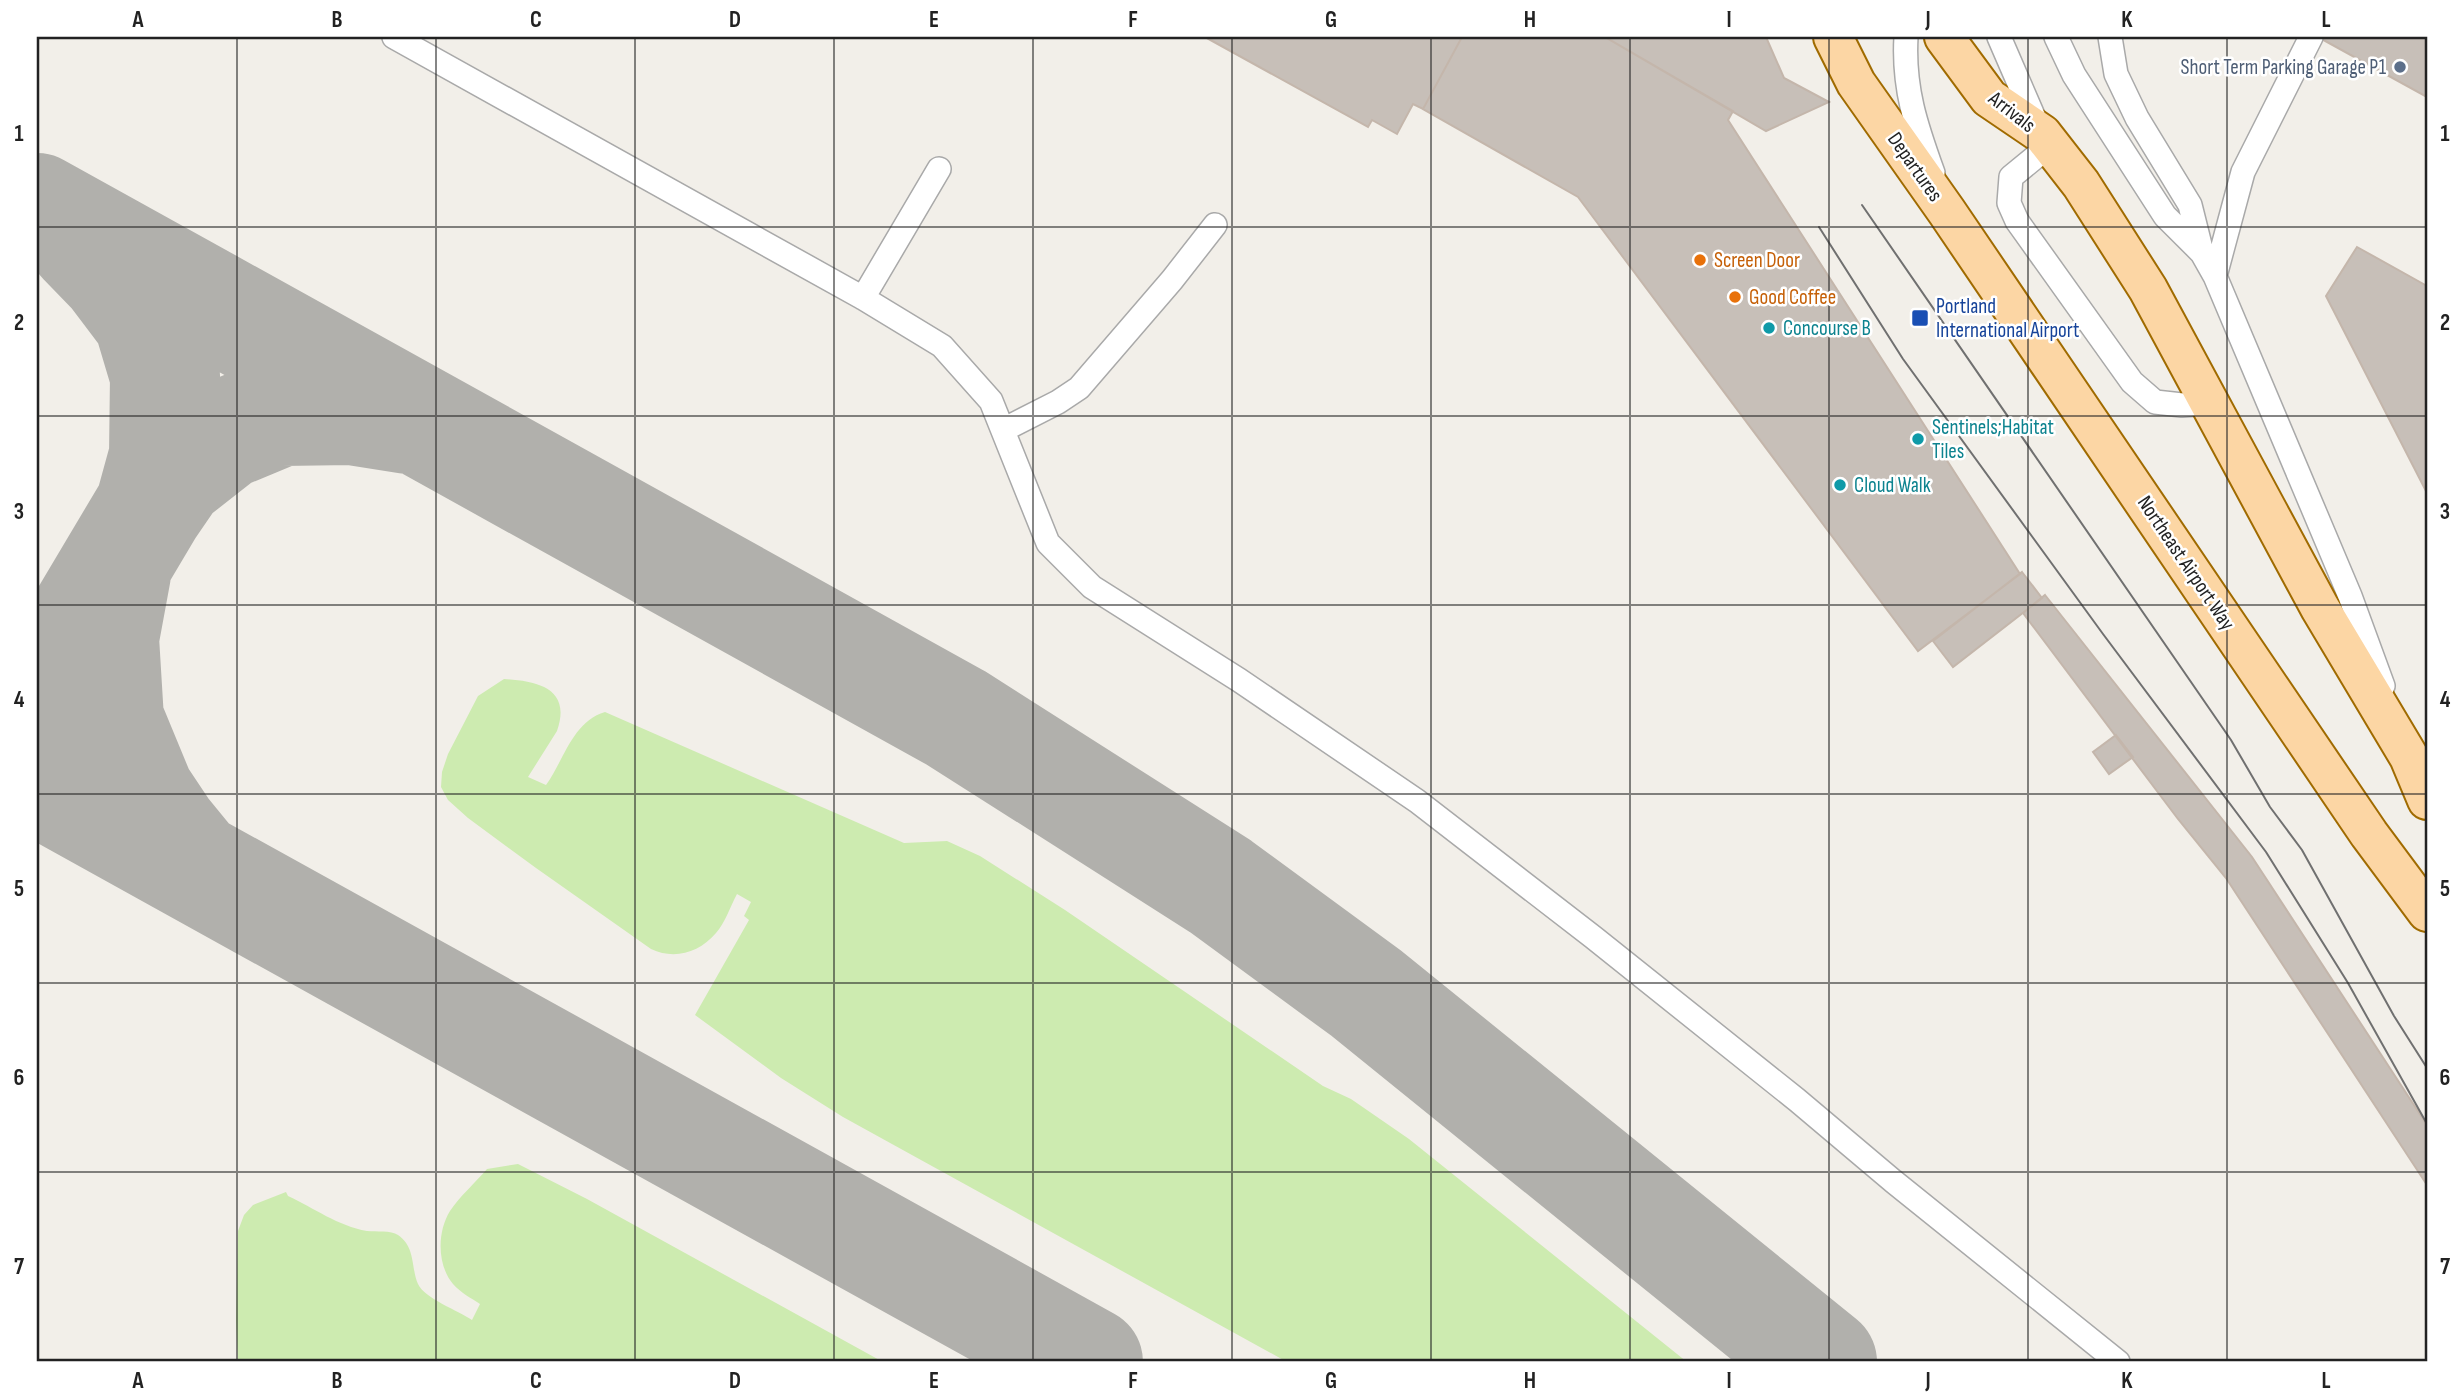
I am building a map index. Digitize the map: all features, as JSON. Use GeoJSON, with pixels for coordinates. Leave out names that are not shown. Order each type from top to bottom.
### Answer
{"type":"FeatureCollection","features":[{"type":"Feature","properties":{"kind":"main road","name":"Departures"},"geometry":{"type":"LineString","coordinates":[[1833,37],[1856,83],[1947,212]]}},
{"type":"Feature","properties":{"kind":"main road","name":"Arrivals"},"geometry":{"type":"LineString","coordinates":[[1944,37],[1989,98],[2046,140]]}},
{"type":"Feature","properties":{"kind":"main road"},"geometry":{"type":"LineString","coordinates":[[2046,140],[2081,184],[2148,289],[2320,608],[2409,757],[2427,800]]}},
{"type":"Feature","properties":{"kind":"main road","name":"Northeast Airport Way"},"geometry":{"type":"LineString","coordinates":[[1947,212],[2369,834],[2427,912]]}},
{"type":"Feature","properties":{"kind":"lane"},"geometry":{"type":"LineString","coordinates":[[394,37],[863,298],[942,345],[992,401],[1048,543],[1092,587],[1239,680],[1417,801],[1797,1100],[2118,1362]]}},
{"type":"Feature","properties":{"kind":"lane","name":"Departures"},"geometry":{"type":"LineString","coordinates":[[1906,37],[1909,103],[1947,212]]}},
{"type":"Feature","properties":{"kind":"lane","name":"Arrivals"},"geometry":{"type":"LineString","coordinates":[[1999,37],[2046,140]]}},
{"type":"Feature","properties":{"kind":"lane"},"geometry":{"type":"LineString","coordinates":[[2056,37],[2074,75],[2165,216],[2202,253]]}},
{"type":"Feature","properties":{"kind":"lane"},"geometry":{"type":"LineString","coordinates":[[2110,37],[2116,74],[2137,118],[2190,205],[2202,253],[2215,276],[2350,596],[2409,757]]}},
{"type":"Feature","properties":{"kind":"lane"},"geometry":{"type":"LineString","coordinates":[[2215,276],[2243,172],[2311,37]]}},
{"type":"Feature","properties":{"kind":"lane"},"geometry":{"type":"LineString","coordinates":[[2046,140],[2011,177],[2009,203],[2017,221],[2132,382],[2155,402],[2182,405],[2211,403]]}},
{"type":"Feature","properties":{"kind":"lane"},"geometry":{"type":"LineString","coordinates":[[863,298],[939,169]]}},
{"type":"Feature","properties":{"kind":"lane"},"geometry":{"type":"LineString","coordinates":[[1003,429],[1058,402],[1079,388],[1172,280],[1215,225]]}},
{"type":"Feature","properties":{"kind":"green space"},"geometry":{"type":"Polygon","coordinates":[[[504,679],[539,685],[556,696],[560,705],[557,731],[528,777],[546,785],[577,732],[594,717],[605,712],[904,843],[947,841],[980,856],[1065,910],[1323,1086],[1351,1099],[1409,1139],[1687,1362],[1287,1362],[843,1117],[781,1078],[695,1015],[749,920],[744,916],[751,902],[737,894],[719,929],[694,950],[668,954],[651,949],[536,868],[448,800],[441,787],[442,772],[448,754],[478,696],[504,679]]]}},
{"type":"Feature","properties":{"kind":"green space"},"geometry":{"type":"Polygon","coordinates":[[[518,1164],[587,1199],[883,1362],[238,1362],[238,1231],[244,1215],[253,1205],[286,1192],[288,1196],[356,1229],[395,1233],[408,1246],[416,1278],[422,1289],[434,1299],[472,1320],[480,1304],[453,1284],[444,1268],[441,1248],[443,1229],[454,1205],[487,1169],[518,1164]]]}},
{"type":"Feature","properties":{"kind":"building"},"geometry":{"type":"Polygon","coordinates":[[[1205,37],[1462,37],[1423,109],[1413,104],[1397,134],[1372,120],[1368,127],[1205,37]]]}},
{"type":"Feature","properties":{"kind":"building","name":"Concourse B"},"geometry":{"type":"Polygon","coordinates":[[[1462,37],[1605,37],[1733,111],[1728,120],[2020,574],[1918,651],[1578,197],[1423,109],[1462,37]]]}},
{"type":"Feature","properties":{"kind":"building"},"geometry":{"type":"Polygon","coordinates":[[[1605,37],[1766,37],[1784,78],[1829,102],[1766,131],[1605,37]]]}},
{"type":"Feature","properties":{"kind":"building","name":"Short Term Parking Garage P1"},"geometry":{"type":"Polygon","coordinates":[[[2318,37],[2427,37],[2427,97],[2318,37]]]}},
{"type":"Feature","properties":{"kind":"building"},"geometry":{"type":"Polygon","coordinates":[[[2357,247],[2427,286],[2427,493],[2326,296],[2357,247]]]}},
{"type":"Feature","properties":{"kind":"building"},"geometry":{"type":"Polygon","coordinates":[[[2022,572],[2042,598],[1953,667],[1933,641],[2022,572]]]}},
{"type":"Feature","properties":{"kind":"building"},"geometry":{"type":"Polygon","coordinates":[[[2045,595],[2252,857],[2427,1125],[2427,1185],[2226,878],[2178,819],[2023,613],[2045,595]]]}},
{"type":"Feature","properties":{"kind":"building"},"geometry":{"type":"Polygon","coordinates":[[[2116,735],[2133,757],[2109,774],[2093,752],[2116,735]]]}},
{"type":"Feature","properties":{"kind":"taxiway"},"geometry":{"type":"LineString","coordinates":[[37,208],[956,718],[1220,886],[1366,993],[1822,1362]]}},
{"type":"Feature","properties":{"kind":"taxiway"},"geometry":{"type":"LineString","coordinates":[[83,241],[114,273],[148,318],[165,375],[164,456],[150,507]]}},
{"type":"Feature","properties":{"kind":"taxiway"},"geometry":{"type":"LineString","coordinates":[[37,697],[150,507],[172,475],[223,435],[281,411],[351,410],[408,419]]}},
{"type":"Feature","properties":{"kind":"taxiway"},"geometry":{"type":"LineString","coordinates":[[116,573],[104,638],[109,720],[140,795],[191,864]]}},
{"type":"Feature","properties":{"kind":"taxiway"},"geometry":{"type":"LineString","coordinates":[[37,780],[1088,1362]]}},
{"type":"Feature","properties":{"kind":"tram line"},"geometry":{"type":"LineString","coordinates":[[1862,205],[2231,740],[2270,807],[2302,850],[2394,1016],[2427,1068]]}},
{"type":"Feature","properties":{"kind":"tram line"},"geometry":{"type":"LineString","coordinates":[[1819,227],[1903,359],[2266,852],[2348,983],[2427,1124]]}},
{"type":"Feature","properties":{"kind":"place","name":"Short Term Parking Garage P1"},"geometry":{"type":"Point","coordinates":[2400,67]}},
{"type":"Feature","properties":{"kind":"place","name":"Screen Door"},"geometry":{"type":"Point","coordinates":[1700,260]}},
{"type":"Feature","properties":{"kind":"place","name":"Good Coffee"},"geometry":{"type":"Point","coordinates":[1735,297]}},
{"type":"Feature","properties":{"kind":"place","name":"Portland International Airport"},"geometry":{"type":"Point","coordinates":[1920,318]}},
{"type":"Feature","properties":{"kind":"place","name":"Concourse B"},"geometry":{"type":"Point","coordinates":[1769,328]}},
{"type":"Feature","properties":{"kind":"place","name":"Sentinels;Habitat Tiles"},"geometry":{"type":"Point","coordinates":[1918,439]}},
{"type":"Feature","properties":{"kind":"place","name":"Cloud Walk"},"geometry":{"type":"Point","coordinates":[1840,485]}}]}
